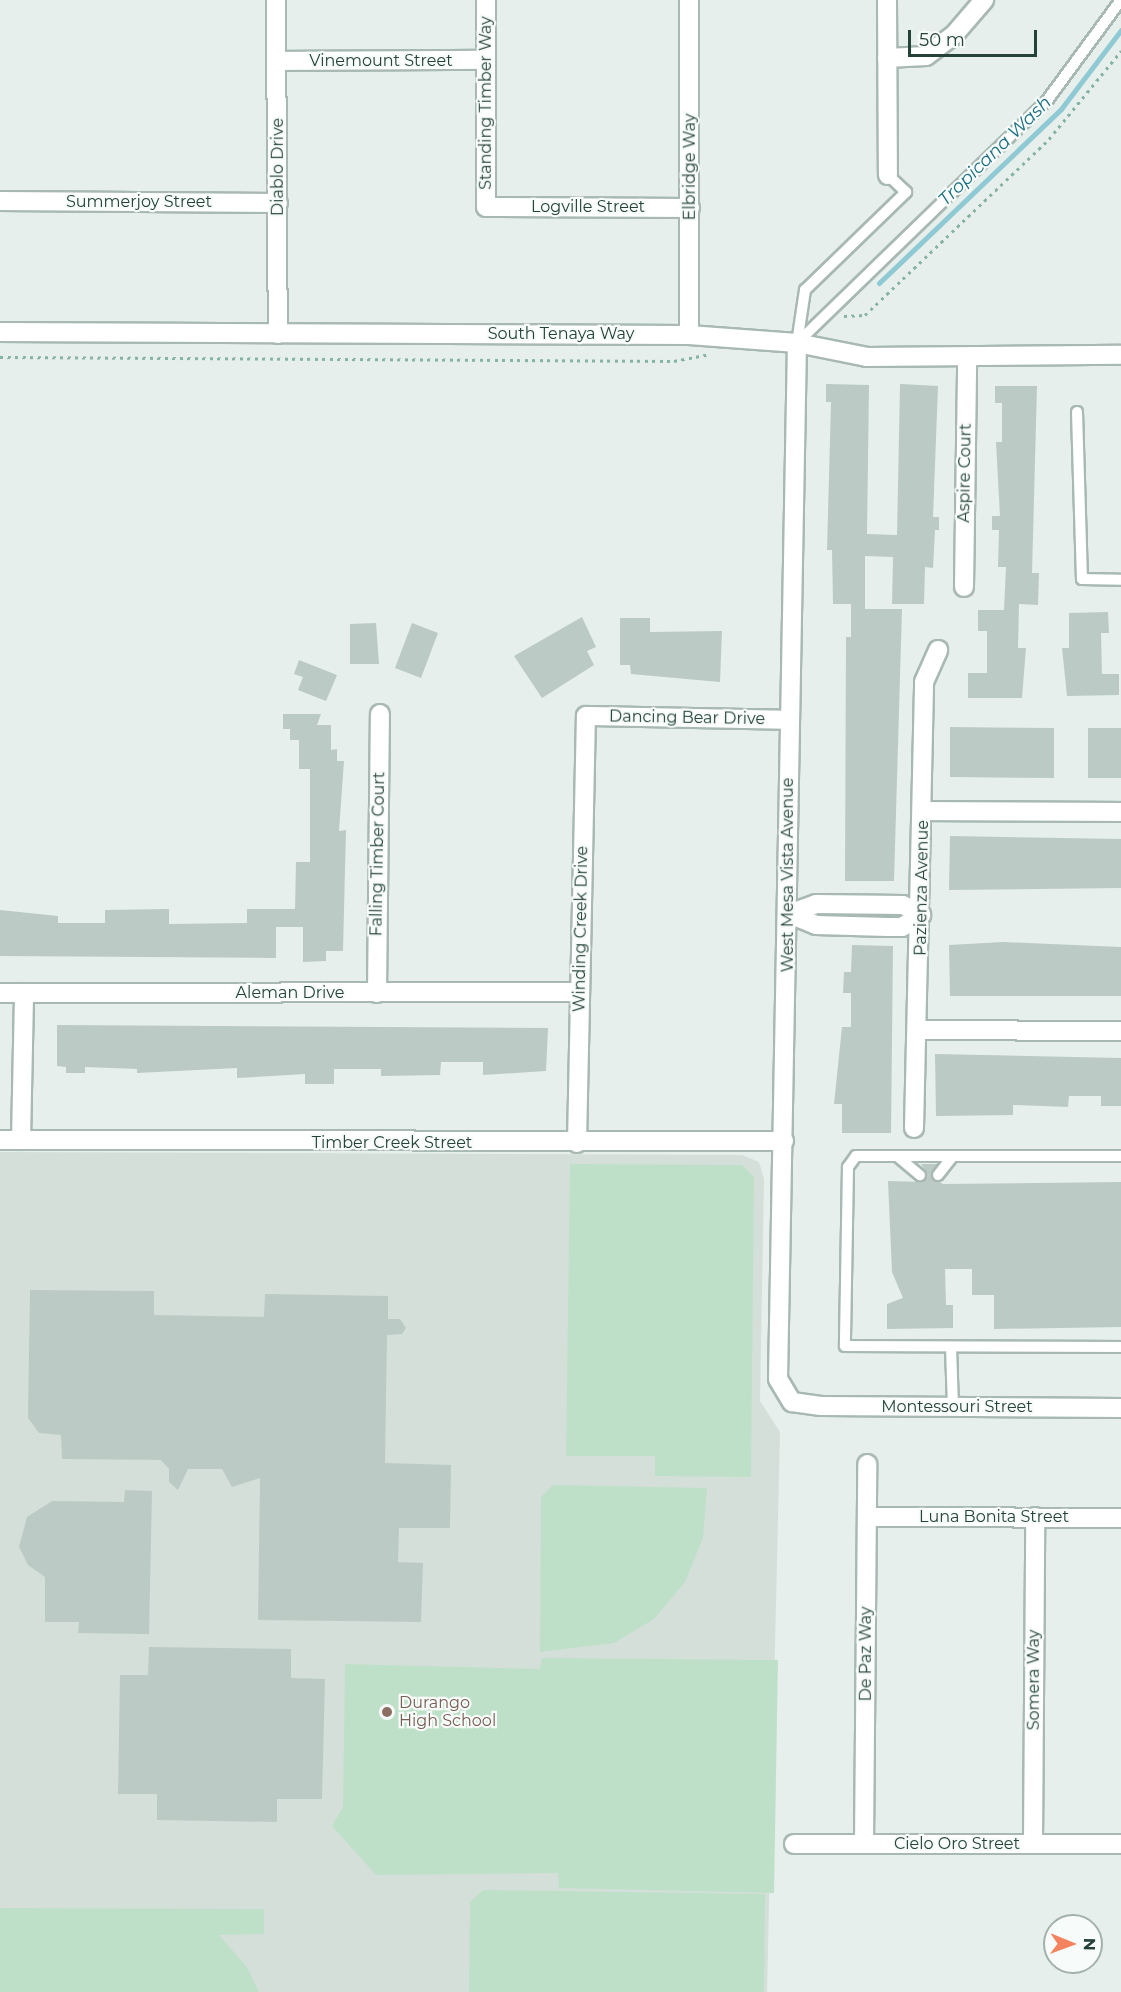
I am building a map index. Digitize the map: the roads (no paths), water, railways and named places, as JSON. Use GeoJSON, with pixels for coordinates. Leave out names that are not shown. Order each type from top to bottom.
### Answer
{"type":"FeatureCollection","features":[{"type":"Feature","properties":{"kind":"street","name":"Diablo Drive"},"geometry":{"type":"LineString","coordinates":[[276,0],[278,334]]}},
{"type":"Feature","properties":{"kind":"street","name":"Standing Timber Way"},"geometry":{"type":"LineString","coordinates":[[486,0],[486,207]]}},
{"type":"Feature","properties":{"kind":"street","name":"Elbridge Way"},"geometry":{"type":"LineString","coordinates":[[689,0],[689,335]]}},
{"type":"Feature","properties":{"kind":"street"},"geometry":{"type":"LineString","coordinates":[[887,0],[888,175]]}},
{"type":"Feature","properties":{"kind":"street"},"geometry":{"type":"LineString","coordinates":[[887,58],[926,56],[954,36],[984,0]]}},
{"type":"Feature","properties":{"kind":"street","name":"Vinemount Street"},"geometry":{"type":"LineString","coordinates":[[277,62],[486,60]]}},
{"type":"Feature","properties":{"kind":"street","name":"Summerjoy Street"},"geometry":{"type":"LineString","coordinates":[[0,201],[278,203]]}},
{"type":"Feature","properties":{"kind":"street","name":"Logville Street"},"geometry":{"type":"LineString","coordinates":[[486,207],[690,208]]}},
{"type":"Feature","properties":{"kind":"street","name":"South Tenaya Way"},"geometry":{"type":"LineString","coordinates":[[0,332],[689,335],[797,343],[867,357],[1121,355]]}},
{"type":"Feature","properties":{"kind":"street","name":"West Mesa Vista Avenue"},"geometry":{"type":"LineString","coordinates":[[792,1402],[778,1379],[778,1165],[784,1141],[789,914],[789,720],[797,343]]}},
{"type":"Feature","properties":{"kind":"street","name":"Aspire Court"},"geometry":{"type":"LineString","coordinates":[[964,587],[967,358]]}},
{"type":"Feature","properties":{"kind":"street","name":"Pazienza Avenue"},"geometry":{"type":"LineString","coordinates":[[914,1128],[915,1047],[920,1030],[924,682],[938,651]]}},
{"type":"Feature","properties":{"kind":"street","name":"Falling Timber Court"},"geometry":{"type":"LineString","coordinates":[[377,993],[380,714]]}},
{"type":"Feature","properties":{"kind":"street","name":"Dancing Bear Drive"},"geometry":{"type":"LineString","coordinates":[[586,716],[789,720]]}},
{"type":"Feature","properties":{"kind":"street","name":"Winding Creek Drive"},"geometry":{"type":"LineString","coordinates":[[577,1143],[586,716]]}},
{"type":"Feature","properties":{"kind":"street"},"geometry":{"type":"LineString","coordinates":[[923,811],[1121,812]]}},
{"type":"Feature","properties":{"kind":"street"},"geometry":{"type":"LineString","coordinates":[[789,914],[816,904],[903,905],[921,915]]}},
{"type":"Feature","properties":{"kind":"street","name":"Aleman Drive"},"geometry":{"type":"LineString","coordinates":[[0,993],[580,992]]}},
{"type":"Feature","properties":{"kind":"street"},"geometry":{"type":"LineString","coordinates":[[21,1140],[24,993]]}},
{"type":"Feature","properties":{"kind":"street"},"geometry":{"type":"LineString","coordinates":[[920,1030],[1121,1031]]}},
{"type":"Feature","properties":{"kind":"street","name":"Timber Creek Street"},"geometry":{"type":"LineString","coordinates":[[0,1140],[577,1143],[784,1141]]}},
{"type":"Feature","properties":{"kind":"street","name":"Montessouri Street"},"geometry":{"type":"LineString","coordinates":[[792,1402],[952,1407],[1121,1407]]}},
{"type":"Feature","properties":{"kind":"street","name":"De Paz Way"},"geometry":{"type":"LineString","coordinates":[[864,1843],[867,1464]]}},
{"type":"Feature","properties":{"kind":"street","name":"Luna Bonita Street"},"geometry":{"type":"LineString","coordinates":[[867,1517],[1121,1518]]}},
{"type":"Feature","properties":{"kind":"street","name":"Somera Way"},"geometry":{"type":"LineString","coordinates":[[1033,1844],[1035,1517]]}},
{"type":"Feature","properties":{"kind":"street","name":"Cielo Oro Street"},"geometry":{"type":"LineString","coordinates":[[794,1844],[1121,1844]]}},
{"type":"Feature","properties":{"kind":"lane"},"geometry":{"type":"LineString","coordinates":[[797,343],[1046,102],[1121,0]]}},
{"type":"Feature","properties":{"kind":"lane"},"geometry":{"type":"LineString","coordinates":[[797,343],[805,290],[906,192],[888,175]]}},
{"type":"Feature","properties":{"kind":"lane"},"geometry":{"type":"LineString","coordinates":[[1077,412],[1082,579],[1121,580]]}},
{"type":"Feature","properties":{"kind":"lane"},"geometry":{"type":"LineString","coordinates":[[1121,1156],[856,1156],[848,1167],[845,1346],[1121,1347]]}},
{"type":"Feature","properties":{"kind":"lane"},"geometry":{"type":"LineString","coordinates":[[897,1156],[920,1175]]}},
{"type":"Feature","properties":{"kind":"lane"},"geometry":{"type":"LineString","coordinates":[[938,1175],[953,1156]]}},
{"type":"Feature","properties":{"kind":"lane"},"geometry":{"type":"LineString","coordinates":[[951,1347],[952,1407]]}},
{"type":"Feature","properties":{"kind":"waterway","name":"Tropicana Wash"},"geometry":{"type":"LineString","coordinates":[[879,283],[1061,109],[1121,30]]}},
{"type":"Feature","properties":{"kind":"place","name":"Durango High School"},"geometry":{"type":"Point","coordinates":[387,1712]}}]}
